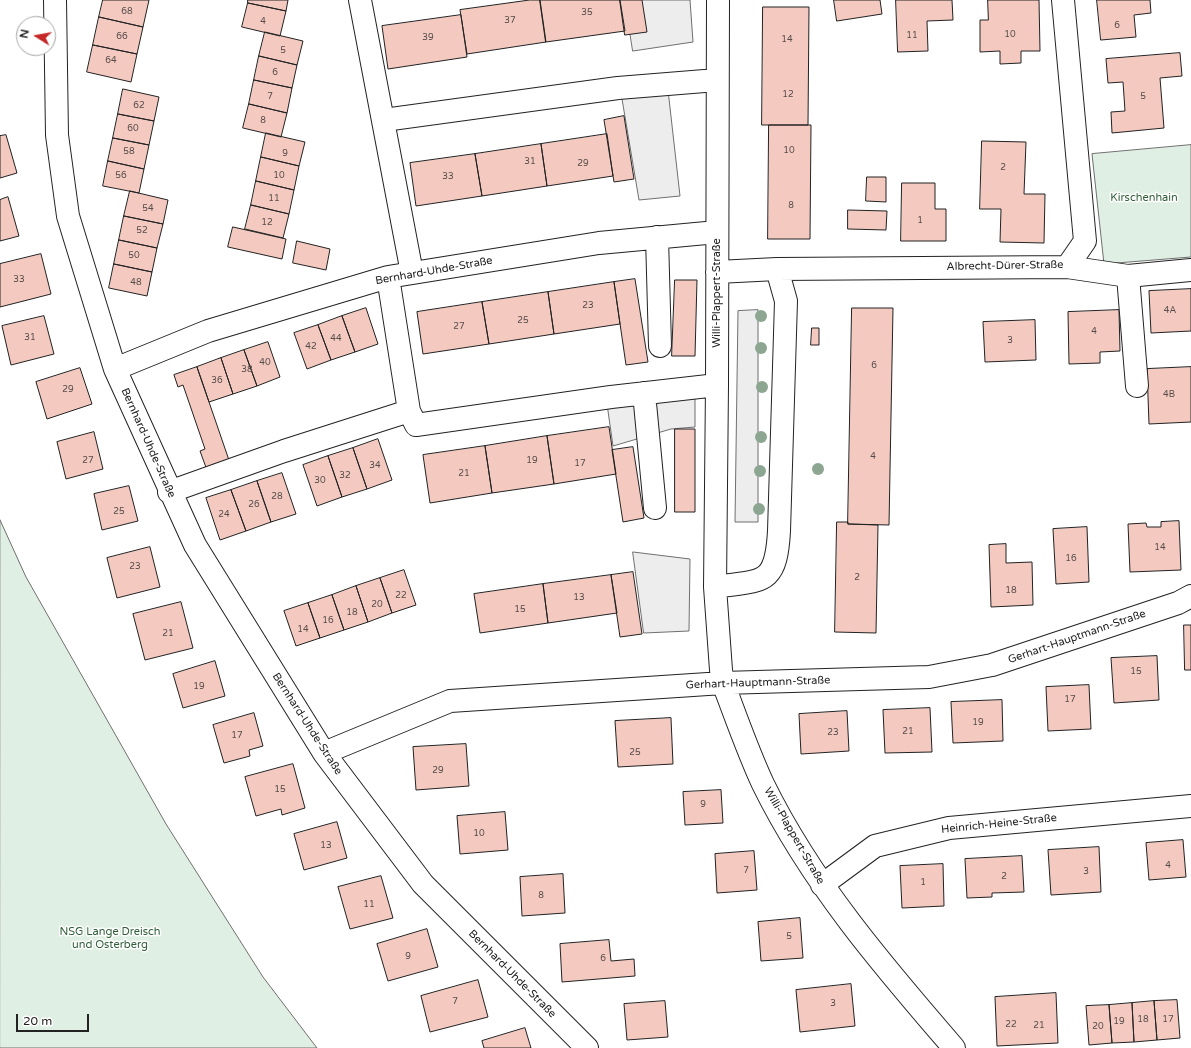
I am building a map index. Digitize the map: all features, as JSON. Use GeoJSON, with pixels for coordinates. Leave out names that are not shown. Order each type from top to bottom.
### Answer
{"type":"FeatureCollection","features":[{"type":"Feature","properties":{"kind":"street","name":"Bernhard-Uhde-Straße"},"geometry":{"type":"LineString","coordinates":[[55,0],[57,135],[68,216],[115,369],[169,492],[195,545],[324,753],[423,884],[587,1048]]}},
{"type":"Feature","properties":{"kind":"street"},"geometry":{"type":"LineString","coordinates":[[360,0],[412,273]]}},
{"type":"Feature","properties":{"kind":"street","name":"Willi-Plappert-Straße"},"geometry":{"type":"LineString","coordinates":[[718,0],[717,385],[714,587],[719,654],[724,683],[764,785],[822,885],[898,983],[954,1048]]}},
{"type":"Feature","properties":{"kind":"street","name":"Albrecht-Dürer-Straße"},"geometry":{"type":"LineString","coordinates":[[717,272],[777,268],[1067,267],[1085,241],[1063,0]]}},
{"type":"Feature","properties":{"kind":"street"},"geometry":{"type":"LineString","coordinates":[[384,120],[618,88],[717,80]]}},
{"type":"Feature","properties":{"kind":"street","name":"Bernhard-Uhde-Straße"},"geometry":{"type":"LineString","coordinates":[[115,369],[208,332],[388,277],[599,243],[717,232]]}},
{"type":"Feature","properties":{"kind":"street"},"geometry":{"type":"LineString","coordinates":[[657,237],[660,346]]}},
{"type":"Feature","properties":{"kind":"street"},"geometry":{"type":"LineString","coordinates":[[1067,267],[1128,276],[1191,270]]}},
{"type":"Feature","properties":{"kind":"street"},"geometry":{"type":"LineString","coordinates":[[714,587],[761,579],[770,572],[776,560],[780,531],[786,301],[777,268]]}},
{"type":"Feature","properties":{"kind":"street"},"geometry":{"type":"LineString","coordinates":[[1128,276],[1137,386]]}},
{"type":"Feature","properties":{"kind":"street"},"geometry":{"type":"LineString","coordinates":[[388,277],[409,410],[416,425],[644,393],[717,385]]}},
{"type":"Feature","properties":{"kind":"street"},"geometry":{"type":"LineString","coordinates":[[644,393],[655,508]]}},
{"type":"Feature","properties":{"kind":"street"},"geometry":{"type":"LineString","coordinates":[[169,492],[284,451],[409,410]]}},
{"type":"Feature","properties":{"kind":"street","name":"Gerhart-Hauptmann-Straße"},"geometry":{"type":"LineString","coordinates":[[324,753],[450,702],[724,683],[929,677],[992,665],[1178,603],[1191,596]]}},
{"type":"Feature","properties":{"kind":"street","name":"Heinrich-Heine-Straße"},"geometry":{"type":"LineString","coordinates":[[822,885],[875,846],[949,828],[1191,806]]}},
{"type":"Feature","properties":{"kind":"green space","name":"Kirschenhain"},"geometry":{"type":"Polygon","coordinates":[[[1191,145],[1191,257],[1104,264],[1092,154],[1191,145]]]}},
{"type":"Feature","properties":{"kind":"green space","name":"NSG Lange Dreisch und Osterberg"},"geometry":{"type":"Polygon","coordinates":[[[0,520],[26,577],[166,824],[263,977],[317,1048],[0,1048],[0,520]]]}},
{"type":"Feature","properties":{"kind":"shaded area"},"geometry":{"type":"Polygon","coordinates":[[[625,0],[690,0],[693,42],[633,51],[625,0]]]}},
{"type":"Feature","properties":{"kind":"shaded area"},"geometry":{"type":"Polygon","coordinates":[[[668,90],[680,196],[639,200],[621,93],[668,90]]]}},
{"type":"Feature","properties":{"kind":"shaded area"},"geometry":{"type":"Polygon","coordinates":[[[758,310],[758,522],[735,522],[738,311],[758,310]]]}},
{"type":"Feature","properties":{"kind":"shaded area"},"geometry":{"type":"Polygon","coordinates":[[[695,399],[695,427],[671,429],[613,446],[607,404],[695,399]]]}},
{"type":"Feature","properties":{"kind":"shaded area"},"geometry":{"type":"Polygon","coordinates":[[[633,552],[690,559],[689,631],[644,633],[633,552]]]}},
{"type":"Feature","properties":{"kind":"building"},"geometry":{"type":"Polygon","coordinates":[[[103,0],[149,0],[143,27],[99,17],[103,0]]]}},
{"type":"Feature","properties":{"kind":"building"},"geometry":{"type":"Polygon","coordinates":[[[248,0],[288,0],[286,11],[248,3],[248,0]]]}},
{"type":"Feature","properties":{"kind":"building"},"geometry":{"type":"Polygon","coordinates":[[[530,0],[540,0],[546,42],[467,54],[460,10],[530,0]]]}},
{"type":"Feature","properties":{"kind":"building"},"geometry":{"type":"Polygon","coordinates":[[[540,0],[620,0],[625,31],[546,42],[540,0]]]}},
{"type":"Feature","properties":{"kind":"building"},"geometry":{"type":"Polygon","coordinates":[[[620,0],[642,0],[647,32],[625,35],[620,0]]]}},
{"type":"Feature","properties":{"kind":"building"},"geometry":{"type":"Polygon","coordinates":[[[834,0],[880,0],[882,14],[837,21],[834,0]]]}},
{"type":"Feature","properties":{"kind":"building"},"geometry":{"type":"Polygon","coordinates":[[[896,0],[952,0],[953,20],[927,21],[928,51],[898,52],[896,0]]]}},
{"type":"Feature","properties":{"kind":"building"},"geometry":{"type":"Polygon","coordinates":[[[988,0],[1039,0],[1040,51],[1021,51],[1021,63],[1000,64],[1000,51],[980,52],[980,20],[988,20],[988,0]]]}},
{"type":"Feature","properties":{"kind":"building"},"geometry":{"type":"Polygon","coordinates":[[[1097,0],[1150,0],[1151,13],[1134,15],[1136,37],[1101,40],[1097,0]]]}},
{"type":"Feature","properties":{"kind":"building"},"geometry":{"type":"Polygon","coordinates":[[[248,3],[286,11],[280,36],[242,27],[248,3]]]}},
{"type":"Feature","properties":{"kind":"building"},"geometry":{"type":"Polygon","coordinates":[[[763,7],[809,7],[808,125],[762,125],[763,7]]]}},
{"type":"Feature","properties":{"kind":"building"},"geometry":{"type":"Polygon","coordinates":[[[461,15],[467,57],[388,69],[382,26],[461,15]]]}},
{"type":"Feature","properties":{"kind":"building"},"geometry":{"type":"Polygon","coordinates":[[[99,17],[143,27],[137,54],[93,45],[99,17]]]}},
{"type":"Feature","properties":{"kind":"building"},"geometry":{"type":"Polygon","coordinates":[[[265,32],[303,41],[297,65],[259,56],[265,32]]]}},
{"type":"Feature","properties":{"kind":"building"},"geometry":{"type":"Polygon","coordinates":[[[93,45],[137,54],[131,82],[87,72],[93,45]]]}},
{"type":"Feature","properties":{"kind":"building"},"geometry":{"type":"Polygon","coordinates":[[[1180,53],[1182,76],[1160,78],[1164,128],[1112,133],[1111,112],[1125,111],[1123,82],[1108,83],[1106,59],[1180,53]]]}},
{"type":"Feature","properties":{"kind":"building"},"geometry":{"type":"Polygon","coordinates":[[[259,56],[297,65],[292,88],[254,80],[259,56]]]}},
{"type":"Feature","properties":{"kind":"building"},"geometry":{"type":"Polygon","coordinates":[[[254,80],[292,88],[287,113],[249,104],[254,80]]]}},
{"type":"Feature","properties":{"kind":"building"},"geometry":{"type":"Polygon","coordinates":[[[123,89],[159,97],[154,121],[118,114],[123,89]]]}},
{"type":"Feature","properties":{"kind":"building"},"geometry":{"type":"Polygon","coordinates":[[[249,104],[287,113],[281,137],[243,128],[249,104]]]}},
{"type":"Feature","properties":{"kind":"building"},"geometry":{"type":"Polygon","coordinates":[[[118,114],[154,121],[149,145],[113,138],[118,114]]]}},
{"type":"Feature","properties":{"kind":"building"},"geometry":{"type":"Polygon","coordinates":[[[624,116],[634,179],[614,182],[604,120],[624,116]]]}},
{"type":"Feature","properties":{"kind":"building"},"geometry":{"type":"Polygon","coordinates":[[[769,125],[811,125],[810,239],[768,239],[769,125]]]}},
{"type":"Feature","properties":{"kind":"building"},"geometry":{"type":"Polygon","coordinates":[[[266,133],[305,142],[299,166],[261,157],[266,133]]]}},
{"type":"Feature","properties":{"kind":"building"},"geometry":{"type":"Polygon","coordinates":[[[607,134],[613,176],[547,186],[541,144],[607,134]]]}},
{"type":"Feature","properties":{"kind":"building"},"geometry":{"type":"Polygon","coordinates":[[[6,135],[17,173],[0,178],[0,136],[6,135]]]}},
{"type":"Feature","properties":{"kind":"building"},"geometry":{"type":"Polygon","coordinates":[[[113,138],[149,145],[144,169],[108,161],[113,138]]]}},
{"type":"Feature","properties":{"kind":"building"},"geometry":{"type":"Polygon","coordinates":[[[982,141],[1026,142],[1024,194],[1045,194],[1044,243],[1000,242],[1001,209],[980,209],[982,141]]]}},
{"type":"Feature","properties":{"kind":"building"},"geometry":{"type":"Polygon","coordinates":[[[541,144],[547,186],[482,196],[475,154],[541,144]]]}},
{"type":"Feature","properties":{"kind":"building"},"geometry":{"type":"Polygon","coordinates":[[[475,154],[482,196],[416,206],[410,163],[475,154]]]}},
{"type":"Feature","properties":{"kind":"building"},"geometry":{"type":"Polygon","coordinates":[[[261,157],[299,166],[294,190],[256,181],[261,157]]]}},
{"type":"Feature","properties":{"kind":"building"},"geometry":{"type":"Polygon","coordinates":[[[108,161],[144,169],[139,193],[103,186],[108,161]]]}},
{"type":"Feature","properties":{"kind":"building"},"geometry":{"type":"Polygon","coordinates":[[[867,177],[886,177],[886,202],[866,201],[867,177]]]}},
{"type":"Feature","properties":{"kind":"building"},"geometry":{"type":"Polygon","coordinates":[[[256,181],[294,190],[289,214],[251,205],[256,181]]]}},
{"type":"Feature","properties":{"kind":"building"},"geometry":{"type":"Polygon","coordinates":[[[902,183],[935,183],[935,209],[946,209],[946,241],[901,241],[902,183]]]}},
{"type":"Feature","properties":{"kind":"building"},"geometry":{"type":"Polygon","coordinates":[[[130,191],[168,200],[163,224],[124,216],[130,191]]]}},
{"type":"Feature","properties":{"kind":"building"},"geometry":{"type":"Polygon","coordinates":[[[8,197],[19,236],[0,241],[0,200],[8,197]]]}},
{"type":"Feature","properties":{"kind":"building"},"geometry":{"type":"Polygon","coordinates":[[[251,205],[289,214],[283,238],[245,229],[251,205]]]}},
{"type":"Feature","properties":{"kind":"building"},"geometry":{"type":"Polygon","coordinates":[[[848,210],[887,211],[886,230],[848,229],[848,210]]]}},
{"type":"Feature","properties":{"kind":"building"},"geometry":{"type":"Polygon","coordinates":[[[124,216],[163,224],[157,248],[119,240],[124,216]]]}},
{"type":"Feature","properties":{"kind":"building"},"geometry":{"type":"Polygon","coordinates":[[[233,227],[286,239],[282,259],[228,247],[233,227]]]}},
{"type":"Feature","properties":{"kind":"building"},"geometry":{"type":"Polygon","coordinates":[[[119,240],[157,248],[152,272],[114,264],[119,240]]]}},
{"type":"Feature","properties":{"kind":"building"},"geometry":{"type":"Polygon","coordinates":[[[297,241],[330,249],[326,270],[293,263],[297,241]]]}},
{"type":"Feature","properties":{"kind":"building"},"geometry":{"type":"Polygon","coordinates":[[[41,254],[51,294],[0,307],[0,264],[41,254]]]}},
{"type":"Feature","properties":{"kind":"building"},"geometry":{"type":"Polygon","coordinates":[[[114,264],[152,272],[147,296],[109,288],[114,264]]]}},
{"type":"Feature","properties":{"kind":"building"},"geometry":{"type":"Polygon","coordinates":[[[635,279],[648,362],[626,365],[614,282],[635,279]]]}},
{"type":"Feature","properties":{"kind":"building"},"geometry":{"type":"Polygon","coordinates":[[[675,280],[697,280],[695,356],[672,356],[675,280]]]}},
{"type":"Feature","properties":{"kind":"building"},"geometry":{"type":"Polygon","coordinates":[[[614,282],[620,324],[554,334],[548,292],[614,282]]]}},
{"type":"Feature","properties":{"kind":"building"},"geometry":{"type":"Polygon","coordinates":[[[1191,289],[1191,331],[1151,333],[1149,291],[1191,289]]]}},
{"type":"Feature","properties":{"kind":"building"},"geometry":{"type":"Polygon","coordinates":[[[548,292],[554,334],[489,344],[482,302],[548,292]]]}},
{"type":"Feature","properties":{"kind":"building"},"geometry":{"type":"Polygon","coordinates":[[[482,302],[489,344],[423,354],[417,312],[482,302]]]}},
{"type":"Feature","properties":{"kind":"building"},"geometry":{"type":"Polygon","coordinates":[[[366,308],[378,344],[355,352],[342,316],[366,308]]]}},
{"type":"Feature","properties":{"kind":"building"},"geometry":{"type":"Polygon","coordinates":[[[852,308],[893,308],[889,525],[848,524],[852,308]]]}},
{"type":"Feature","properties":{"kind":"building"},"geometry":{"type":"Polygon","coordinates":[[[1119,310],[1120,351],[1100,352],[1100,363],[1069,364],[1068,312],[1119,310]]]}},
{"type":"Feature","properties":{"kind":"building"},"geometry":{"type":"Polygon","coordinates":[[[44,316],[54,354],[11,365],[2,326],[44,316]]]}},
{"type":"Feature","properties":{"kind":"building"},"geometry":{"type":"Polygon","coordinates":[[[342,316],[355,352],[331,360],[318,325],[342,316]]]}},
{"type":"Feature","properties":{"kind":"building"},"geometry":{"type":"Polygon","coordinates":[[[1035,320],[1036,360],[985,362],[983,322],[1035,320]]]}},
{"type":"Feature","properties":{"kind":"building"},"geometry":{"type":"Polygon","coordinates":[[[318,325],[331,360],[307,369],[294,333],[318,325]]]}},
{"type":"Feature","properties":{"kind":"building"},"geometry":{"type":"Polygon","coordinates":[[[812,328],[819,328],[819,345],[811,345],[812,328]]]}},
{"type":"Feature","properties":{"kind":"building"},"geometry":{"type":"Polygon","coordinates":[[[268,342],[280,377],[257,386],[244,350],[268,342]]]}},
{"type":"Feature","properties":{"kind":"building"},"geometry":{"type":"Polygon","coordinates":[[[244,350],[257,386],[233,394],[221,358],[244,350]]]}},
{"type":"Feature","properties":{"kind":"building"},"geometry":{"type":"Polygon","coordinates":[[[221,358],[233,394],[209,402],[197,367],[221,358]]]}},
{"type":"Feature","properties":{"kind":"building"},"geometry":{"type":"Polygon","coordinates":[[[197,367],[231,466],[208,473],[200,451],[205,449],[183,385],[178,387],[174,375],[197,367]]]}},
{"type":"Feature","properties":{"kind":"building"},"geometry":{"type":"Polygon","coordinates":[[[1191,367],[1191,422],[1149,424],[1147,369],[1191,367]]]}},
{"type":"Feature","properties":{"kind":"building"},"geometry":{"type":"Polygon","coordinates":[[[80,368],[92,404],[47,419],[36,382],[80,368]]]}},
{"type":"Feature","properties":{"kind":"building"},"geometry":{"type":"Polygon","coordinates":[[[609,427],[616,474],[554,484],[547,436],[609,427]]]}},
{"type":"Feature","properties":{"kind":"building"},"geometry":{"type":"Polygon","coordinates":[[[675,429],[695,429],[695,512],[675,512],[675,429]]]}},
{"type":"Feature","properties":{"kind":"building"},"geometry":{"type":"Polygon","coordinates":[[[94,432],[103,469],[66,479],[57,442],[94,432]]]}},
{"type":"Feature","properties":{"kind":"building"},"geometry":{"type":"Polygon","coordinates":[[[547,436],[554,484],[492,493],[485,446],[547,436]]]}},
{"type":"Feature","properties":{"kind":"building"},"geometry":{"type":"Polygon","coordinates":[[[378,439],[392,480],[367,489],[353,448],[378,439]]]}},
{"type":"Feature","properties":{"kind":"building"},"geometry":{"type":"Polygon","coordinates":[[[485,446],[492,493],[430,503],[423,455],[485,446]]]}},
{"type":"Feature","properties":{"kind":"building"},"geometry":{"type":"Polygon","coordinates":[[[633,447],[644,518],[623,522],[612,450],[633,447]]]}},
{"type":"Feature","properties":{"kind":"building"},"geometry":{"type":"Polygon","coordinates":[[[353,448],[367,489],[342,497],[328,456],[353,448]]]}},
{"type":"Feature","properties":{"kind":"building"},"geometry":{"type":"Polygon","coordinates":[[[328,456],[342,497],[317,506],[303,465],[328,456]]]}},
{"type":"Feature","properties":{"kind":"building"},"geometry":{"type":"Polygon","coordinates":[[[282,473],[296,514],[271,522],[257,481],[282,473]]]}},
{"type":"Feature","properties":{"kind":"building"},"geometry":{"type":"Polygon","coordinates":[[[257,481],[271,522],[246,531],[231,490],[257,481]]]}},
{"type":"Feature","properties":{"kind":"building"},"geometry":{"type":"Polygon","coordinates":[[[129,486],[138,521],[102,530],[94,494],[129,486]]]}},
{"type":"Feature","properties":{"kind":"building"},"geometry":{"type":"Polygon","coordinates":[[[231,490],[246,531],[220,540],[206,498],[231,490]]]}},
{"type":"Feature","properties":{"kind":"building"},"geometry":{"type":"Polygon","coordinates":[[[1179,521],[1181,570],[1130,572],[1128,524],[1146,523],[1147,527],[1161,527],[1161,522],[1179,521]]]}},
{"type":"Feature","properties":{"kind":"building"},"geometry":{"type":"Polygon","coordinates":[[[837,522],[878,525],[876,633],[835,632],[837,522]]]}},
{"type":"Feature","properties":{"kind":"building"},"geometry":{"type":"Polygon","coordinates":[[[1087,527],[1089,582],[1056,584],[1053,529],[1087,527]]]}},
{"type":"Feature","properties":{"kind":"building"},"geometry":{"type":"Polygon","coordinates":[[[1006,544],[1006,563],[1032,562],[1033,605],[991,607],[989,545],[1006,544]]]}},
{"type":"Feature","properties":{"kind":"building"},"geometry":{"type":"Polygon","coordinates":[[[150,547],[160,587],[117,598],[107,558],[150,547]]]}},
{"type":"Feature","properties":{"kind":"building"},"geometry":{"type":"Polygon","coordinates":[[[404,570],[416,605],[392,613],[380,578],[404,570]]]}},
{"type":"Feature","properties":{"kind":"building"},"geometry":{"type":"Polygon","coordinates":[[[633,572],[642,634],[620,637],[611,575],[633,572]]]}},
{"type":"Feature","properties":{"kind":"building"},"geometry":{"type":"Polygon","coordinates":[[[611,575],[617,613],[548,623],[543,584],[611,575]]]}},
{"type":"Feature","properties":{"kind":"building"},"geometry":{"type":"Polygon","coordinates":[[[380,578],[392,613],[368,622],[356,586],[380,578]]]}},
{"type":"Feature","properties":{"kind":"building"},"geometry":{"type":"Polygon","coordinates":[[[543,584],[548,623],[480,633],[474,594],[543,584]]]}},
{"type":"Feature","properties":{"kind":"building"},"geometry":{"type":"Polygon","coordinates":[[[356,586],[368,622],[344,630],[332,595],[356,586]]]}},
{"type":"Feature","properties":{"kind":"building"},"geometry":{"type":"Polygon","coordinates":[[[332,595],[344,630],[320,638],[308,603],[332,595]]]}},
{"type":"Feature","properties":{"kind":"building"},"geometry":{"type":"Polygon","coordinates":[[[181,602],[193,648],[145,660],[133,614],[181,602]]]}},
{"type":"Feature","properties":{"kind":"building"},"geometry":{"type":"Polygon","coordinates":[[[308,603],[320,638],[296,646],[284,611],[308,603]]]}},
{"type":"Feature","properties":{"kind":"building"},"geometry":{"type":"Polygon","coordinates":[[[1184,625],[1191,625],[1191,670],[1185,670],[1184,625]]]}},
{"type":"Feature","properties":{"kind":"building"},"geometry":{"type":"Polygon","coordinates":[[[1157,656],[1159,700],[1114,703],[1111,658],[1157,656]]]}},
{"type":"Feature","properties":{"kind":"building"},"geometry":{"type":"Polygon","coordinates":[[[215,661],[225,696],[183,708],[173,674],[215,661]]]}},
{"type":"Feature","properties":{"kind":"building"},"geometry":{"type":"Polygon","coordinates":[[[1089,685],[1091,729],[1048,731],[1046,687],[1089,685]]]}},
{"type":"Feature","properties":{"kind":"building"},"geometry":{"type":"Polygon","coordinates":[[[1002,700],[1003,741],[953,743],[951,702],[1002,700]]]}},
{"type":"Feature","properties":{"kind":"building"},"geometry":{"type":"Polygon","coordinates":[[[930,708],[932,752],[885,753],[883,710],[930,708]]]}},
{"type":"Feature","properties":{"kind":"building"},"geometry":{"type":"Polygon","coordinates":[[[847,711],[849,751],[801,754],[799,714],[847,711]]]}},
{"type":"Feature","properties":{"kind":"building"},"geometry":{"type":"Polygon","coordinates":[[[254,713],[263,746],[249,750],[250,756],[224,763],[213,725],[254,713]]]}},
{"type":"Feature","properties":{"kind":"building"},"geometry":{"type":"Polygon","coordinates":[[[671,718],[673,764],[618,767],[615,721],[671,718]]]}},
{"type":"Feature","properties":{"kind":"building"},"geometry":{"type":"Polygon","coordinates":[[[466,744],[469,786],[416,790],[413,747],[466,744]]]}},
{"type":"Feature","properties":{"kind":"building"},"geometry":{"type":"Polygon","coordinates":[[[293,764],[305,808],[282,815],[281,809],[256,816],[245,777],[293,764]]]}},
{"type":"Feature","properties":{"kind":"building"},"geometry":{"type":"Polygon","coordinates":[[[721,790],[723,823],[685,825],[683,792],[721,790]]]}},
{"type":"Feature","properties":{"kind":"building"},"geometry":{"type":"Polygon","coordinates":[[[505,812],[508,850],[460,854],[457,816],[505,812]]]}},
{"type":"Feature","properties":{"kind":"building"},"geometry":{"type":"Polygon","coordinates":[[[337,822],[347,858],[304,870],[294,834],[337,822]]]}},
{"type":"Feature","properties":{"kind":"building"},"geometry":{"type":"Polygon","coordinates":[[[1183,840],[1186,877],[1149,880],[1146,843],[1183,840]]]}},
{"type":"Feature","properties":{"kind":"building"},"geometry":{"type":"Polygon","coordinates":[[[1099,847],[1101,892],[1051,895],[1048,850],[1099,847]]]}},
{"type":"Feature","properties":{"kind":"building"},"geometry":{"type":"Polygon","coordinates":[[[754,851],[757,890],[717,893],[715,854],[754,851]]]}},
{"type":"Feature","properties":{"kind":"building"},"geometry":{"type":"Polygon","coordinates":[[[1022,856],[1024,892],[992,893],[992,897],[967,898],[965,859],[1022,856]]]}},
{"type":"Feature","properties":{"kind":"building"},"geometry":{"type":"Polygon","coordinates":[[[943,864],[944,906],[902,908],[900,866],[943,864]]]}},
{"type":"Feature","properties":{"kind":"building"},"geometry":{"type":"Polygon","coordinates":[[[563,874],[565,913],[522,916],[520,877],[563,874]]]}},
{"type":"Feature","properties":{"kind":"building"},"geometry":{"type":"Polygon","coordinates":[[[381,876],[393,918],[350,929],[338,887],[381,876]]]}},
{"type":"Feature","properties":{"kind":"building"},"geometry":{"type":"Polygon","coordinates":[[[800,918],[803,958],[761,961],[758,922],[800,918]]]}},
{"type":"Feature","properties":{"kind":"building"},"geometry":{"type":"Polygon","coordinates":[[[427,929],[438,967],[388,981],[377,944],[427,929]]]}},
{"type":"Feature","properties":{"kind":"building"},"geometry":{"type":"Polygon","coordinates":[[[609,940],[611,961],[634,959],[635,976],[562,982],[560,944],[609,940]]]}},
{"type":"Feature","properties":{"kind":"building"},"geometry":{"type":"Polygon","coordinates":[[[478,980],[488,1017],[430,1032],[421,996],[478,980]]]}},
{"type":"Feature","properties":{"kind":"building"},"geometry":{"type":"Polygon","coordinates":[[[851,984],[855,1026],[800,1032],[796,990],[851,984]]]}},
{"type":"Feature","properties":{"kind":"building"},"geometry":{"type":"Polygon","coordinates":[[[1056,993],[1058,1043],[997,1046],[995,997],[1056,993]]]}},
{"type":"Feature","properties":{"kind":"building"},"geometry":{"type":"Polygon","coordinates":[[[1177,1000],[1180,1038],[1157,1040],[1154,1001],[1177,1000]]]}},
{"type":"Feature","properties":{"kind":"building"},"geometry":{"type":"Polygon","coordinates":[[[665,1001],[668,1037],[627,1040],[624,1004],[665,1001]]]}},
{"type":"Feature","properties":{"kind":"building"},"geometry":{"type":"Polygon","coordinates":[[[1154,1001],[1157,1040],[1134,1042],[1132,1003],[1154,1001]]]}},
{"type":"Feature","properties":{"kind":"building"},"geometry":{"type":"Polygon","coordinates":[[[1132,1003],[1134,1042],[1112,1043],[1109,1005],[1132,1003]]]}},
{"type":"Feature","properties":{"kind":"building"},"geometry":{"type":"Polygon","coordinates":[[[1109,1005],[1112,1043],[1089,1045],[1086,1006],[1109,1005]]]}},
{"type":"Feature","properties":{"kind":"building"},"geometry":{"type":"Polygon","coordinates":[[[525,1028],[531,1048],[484,1048],[482,1041],[525,1028]]]}}]}
